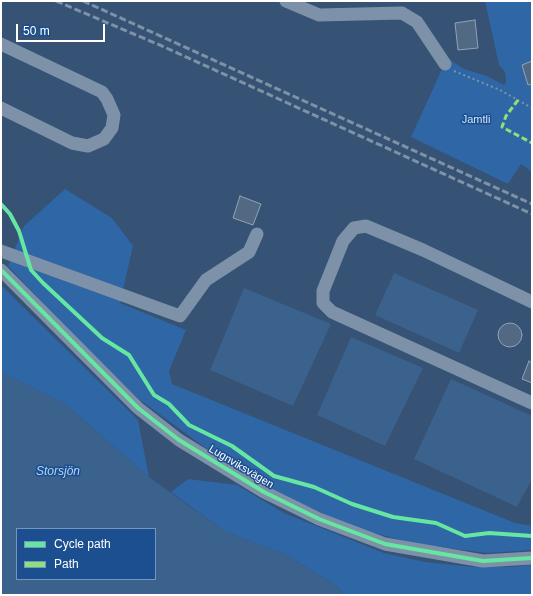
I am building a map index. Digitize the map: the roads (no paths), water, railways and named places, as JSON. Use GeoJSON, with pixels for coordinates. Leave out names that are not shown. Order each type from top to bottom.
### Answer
{"type":"FeatureCollection","features":[{"type":"Feature","properties":{"kind":"street"},"geometry":{"type":"LineString","coordinates":[[286,1],[319,15],[402,13],[417,22],[445,64]]}},
{"type":"Feature","properties":{"kind":"street"},"geometry":{"type":"LineString","coordinates":[[1,44],[102,92],[107,98],[114,115],[112,128],[104,139],[88,146],[72,143],[1,108]]}},
{"type":"Feature","properties":{"kind":"street"},"geometry":{"type":"LineString","coordinates":[[532,302],[423,250],[366,226],[354,228],[343,241],[323,291],[323,303],[332,312],[532,403]]}},
{"type":"Feature","properties":{"kind":"street"},"geometry":{"type":"LineString","coordinates":[[1,250],[180,316],[206,280],[249,252],[257,234]]}},
{"type":"Feature","properties":{"kind":"street","name":"Lugnviksvägen"},"geometry":{"type":"LineString","coordinates":[[1,270],[138,408],[179,440],[264,492],[319,519],[385,544],[483,561],[532,558]]}},
{"type":"Feature","properties":{"kind":"water"},"geometry":{"type":"Polygon","coordinates":[[[394,273],[478,310],[459,353],[375,315],[394,273]]]}},
{"type":"Feature","properties":{"kind":"water"},"geometry":{"type":"Polygon","coordinates":[[[244,288],[331,324],[293,406],[210,370],[244,288]]]}},
{"type":"Feature","properties":{"kind":"water"},"geometry":{"type":"Polygon","coordinates":[[[351,337],[423,368],[385,446],[317,415],[351,337]]]}},
{"type":"Feature","properties":{"kind":"water","name":"Storsjön"},"geometry":{"type":"Polygon","coordinates":[[[1,372],[65,404],[149,477],[224,531],[286,555],[335,585],[346,595],[1,595],[1,372]]]}},
{"type":"Feature","properties":{"kind":"water"},"geometry":{"type":"Polygon","coordinates":[[[451,379],[532,416],[532,479],[517,507],[414,459],[451,379]]]}},
{"type":"Feature","properties":{"kind":"railway"},"geometry":{"type":"LineString","coordinates":[[56,1],[162,46],[532,214]]}},
{"type":"Feature","properties":{"kind":"railway"},"geometry":{"type":"LineString","coordinates":[[83,1],[532,204]]}},
{"type":"Feature","properties":{"kind":"park label","name":"Jamtli"},"geometry":{"type":"Point","coordinates":[476,120]}}]}
